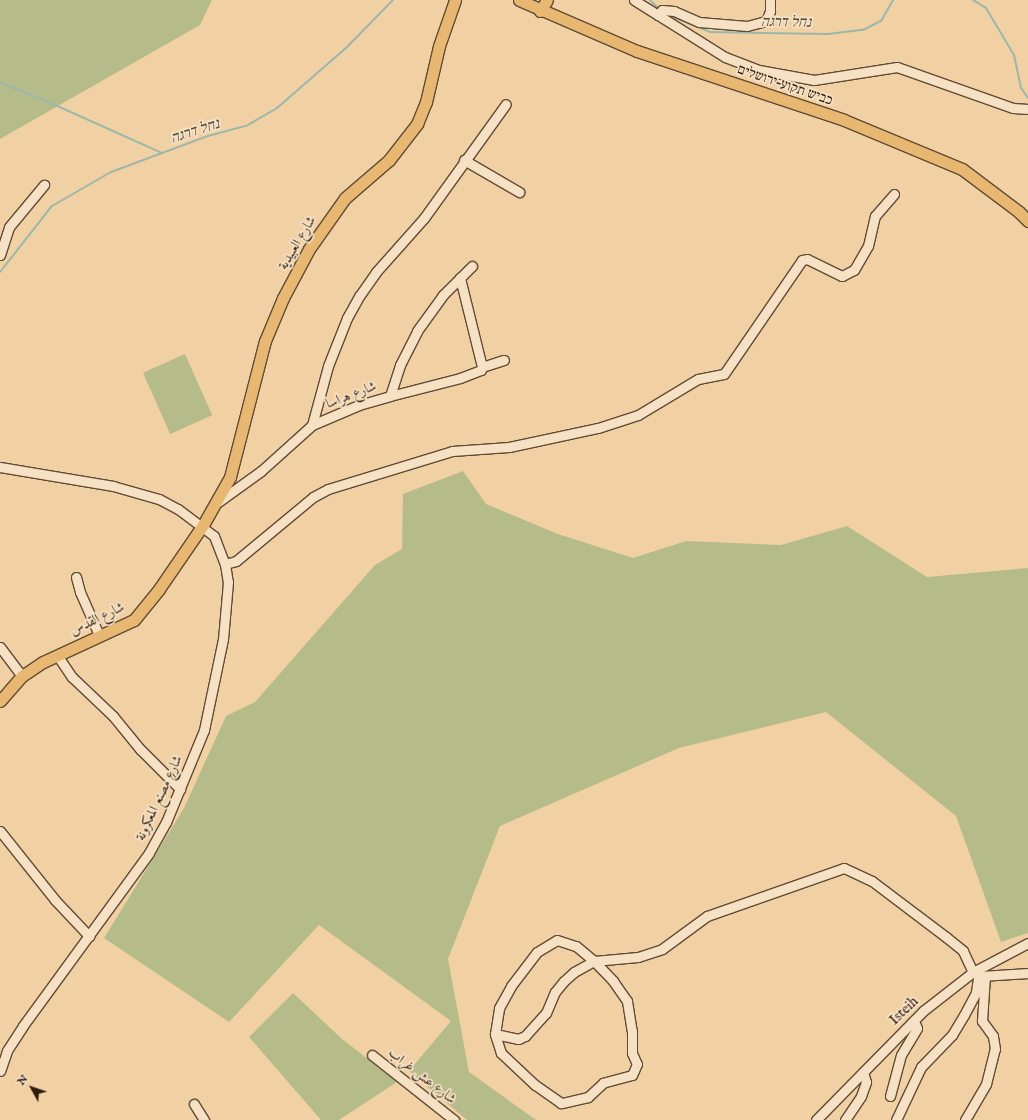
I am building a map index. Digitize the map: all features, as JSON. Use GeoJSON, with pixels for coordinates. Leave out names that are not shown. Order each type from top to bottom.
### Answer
{"type":"FeatureCollection","features":[{"type":"Feature","properties":{"kind":"main road","name":"شارع العبيدية"},"geometry":{"type":"LineString","coordinates":[[203,525],[218,502],[234,464],[265,341],[283,298],[309,249],[345,198],[389,160],[417,124],[426,102],[439,46],[455,0]]}},
{"type":"Feature","properties":{"kind":"main road","name":"כביש תקוע–ירושלים"},"geometry":{"type":"LineString","coordinates":[[519,0],[540,11],[637,51],[844,120],[962,169],[1019,212],[1028,221]]}},
{"type":"Feature","properties":{"kind":"main road"},"geometry":{"type":"LineString","coordinates":[[540,11],[547,0]]}},
{"type":"Feature","properties":{"kind":"main road","name":"شارع القدس"},"geometry":{"type":"LineString","coordinates":[[0,701],[22,676],[57,655],[134,620],[159,589],[203,525]]}},
{"type":"Feature","properties":{"kind":"street"},"geometry":{"type":"LineString","coordinates":[[634,0],[726,58],[759,70],[814,80],[897,67],[1013,108],[1028,109]]}},
{"type":"Feature","properties":{"kind":"street"},"geometry":{"type":"LineString","coordinates":[[658,15],[662,10],[674,10],[699,22],[747,26],[766,21],[770,12],[770,0]]}},
{"type":"Feature","properties":{"kind":"street"},"geometry":{"type":"LineString","coordinates":[[312,425],[322,385],[347,318],[376,272],[424,218],[464,160],[506,104]]}},
{"type":"Feature","properties":{"kind":"street"},"geometry":{"type":"LineString","coordinates":[[464,160],[519,192]]}},
{"type":"Feature","properties":{"kind":"street"},"geometry":{"type":"LineString","coordinates":[[0,256],[9,227],[44,185]]}},
{"type":"Feature","properties":{"kind":"street"},"geometry":{"type":"LineString","coordinates":[[225,564],[236,561],[313,497],[328,490],[452,451],[509,447],[598,428],[638,415],[698,379],[724,374],[802,260],[807,259],[842,276],[854,270],[868,246],[875,216],[894,194]]}},
{"type":"Feature","properties":{"kind":"street","name":"شارع هراسا"},"geometry":{"type":"LineString","coordinates":[[218,502],[261,471],[312,425],[359,405],[390,396],[396,375],[416,331],[443,295],[472,266]]}},
{"type":"Feature","properties":{"kind":"street"},"geometry":{"type":"LineString","coordinates":[[460,278],[482,367]]}},
{"type":"Feature","properties":{"kind":"street"},"geometry":{"type":"LineString","coordinates":[[390,396],[460,378],[478,372],[482,367],[504,360]]}},
{"type":"Feature","properties":{"kind":"street","name":"شارع مصنع المعكرونة"},"geometry":{"type":"LineString","coordinates":[[0,468],[114,486],[159,499],[203,525],[214,536],[225,564],[228,582],[227,611],[223,640],[204,730],[180,789],[149,853],[3,1048],[0,1071]]}},
{"type":"Feature","properties":{"kind":"street"},"geometry":{"type":"LineString","coordinates":[[76,577],[80,592],[99,635]]}},
{"type":"Feature","properties":{"kind":"street"},"geometry":{"type":"LineString","coordinates":[[0,647],[22,676]]}},
{"type":"Feature","properties":{"kind":"street"},"geometry":{"type":"LineString","coordinates":[[57,655],[72,677],[113,716],[140,749],[180,789]]}},
{"type":"Feature","properties":{"kind":"street"},"geometry":{"type":"LineString","coordinates":[[1,834],[55,900],[88,936]]}},
{"type":"Feature","properties":{"kind":"street"},"geometry":{"type":"LineString","coordinates":[[495,1034],[518,1039],[525,1036],[546,1013],[555,992],[564,981],[574,972],[594,961],[638,956],[662,949],[707,916],[844,868],[872,881],[946,937],[963,951],[979,975],[982,1021],[993,1036],[995,1049],[986,1084],[965,1120]]}},
{"type":"Feature","properties":{"kind":"street"},"geometry":{"type":"LineString","coordinates":[[557,940],[576,946],[594,961],[613,981],[627,1001],[632,1031],[632,1053],[637,1064],[632,1075],[603,1083],[588,1097],[561,1103],[517,1070],[502,1053],[495,1034],[499,1008],[511,986],[537,952],[557,940]]}},
{"type":"Feature","properties":{"kind":"street"},"geometry":{"type":"LineString","coordinates":[[896,1120],[921,1068],[952,1035],[964,1015],[976,992],[979,975],[1028,943]]}},
{"type":"Feature","properties":{"kind":"street"},"geometry":{"type":"LineString","coordinates":[[979,975],[1028,973]]}},
{"type":"Feature","properties":{"kind":"street","name":"Isteih"},"geometry":{"type":"LineString","coordinates":[[816,1120],[914,1020],[962,980],[979,975]]}},
{"type":"Feature","properties":{"kind":"street"},"geometry":{"type":"LineString","coordinates":[[890,1096],[901,1055],[917,1028],[914,1020]]}},
{"type":"Feature","properties":{"kind":"street","name":"شارع عش غراب"},"geometry":{"type":"LineString","coordinates":[[372,1055],[454,1120]]}},
{"type":"Feature","properties":{"kind":"street"},"geometry":{"type":"LineString","coordinates":[[844,1120],[861,1096],[866,1082],[863,1072]]}},
{"type":"Feature","properties":{"kind":"street"},"geometry":{"type":"LineString","coordinates":[[194,1104],[204,1120]]}},
{"type":"Feature","properties":{"kind":"green space"},"geometry":{"type":"Polygon","coordinates":[[[0,0],[212,0],[200,25],[0,139],[0,0]]]}},
{"type":"Feature","properties":{"kind":"green space"},"geometry":{"type":"Polygon","coordinates":[[[185,354],[212,415],[170,434],[143,373],[185,354]]]}},
{"type":"Feature","properties":{"kind":"green space"},"geometry":{"type":"Polygon","coordinates":[[[463,471],[486,504],[558,534],[633,558],[686,541],[781,545],[847,526],[927,577],[1028,568],[1028,933],[1001,942],[956,816],[826,712],[679,748],[500,826],[448,959],[469,1072],[536,1120],[467,1120],[409,1071],[451,1021],[319,925],[229,1022],[104,938],[184,808],[226,716],[255,702],[375,565],[402,549],[403,494],[463,471]]]}},
{"type":"Feature","properties":{"kind":"green space"},"geometry":{"type":"Polygon","coordinates":[[[293,993],[341,1038],[397,1082],[339,1120],[321,1120],[249,1037],[293,993]]]}},
{"type":"Feature","properties":{"kind":"waterway","name":"נחל דרגה"},"geometry":{"type":"LineString","coordinates":[[0,272],[52,206],[111,172],[208,136],[246,126],[277,108],[346,48],[393,0]]}},
{"type":"Feature","properties":{"kind":"waterway","name":"נחל דרגה"},"geometry":{"type":"LineString","coordinates":[[650,0],[658,8]]}},
{"type":"Feature","properties":{"kind":"waterway","name":"נחל דרגה"},"geometry":{"type":"LineString","coordinates":[[669,15],[710,32],[828,34],[863,30],[881,21],[893,0]]}},
{"type":"Feature","properties":{"kind":"waterway","name":"נחל דרגה"},"geometry":{"type":"LineString","coordinates":[[973,0],[986,8],[1014,55],[1021,88],[1028,98]]}},
{"type":"Feature","properties":{"kind":"waterway"},"geometry":{"type":"LineString","coordinates":[[0,83],[44,100],[162,153]]}}]}
